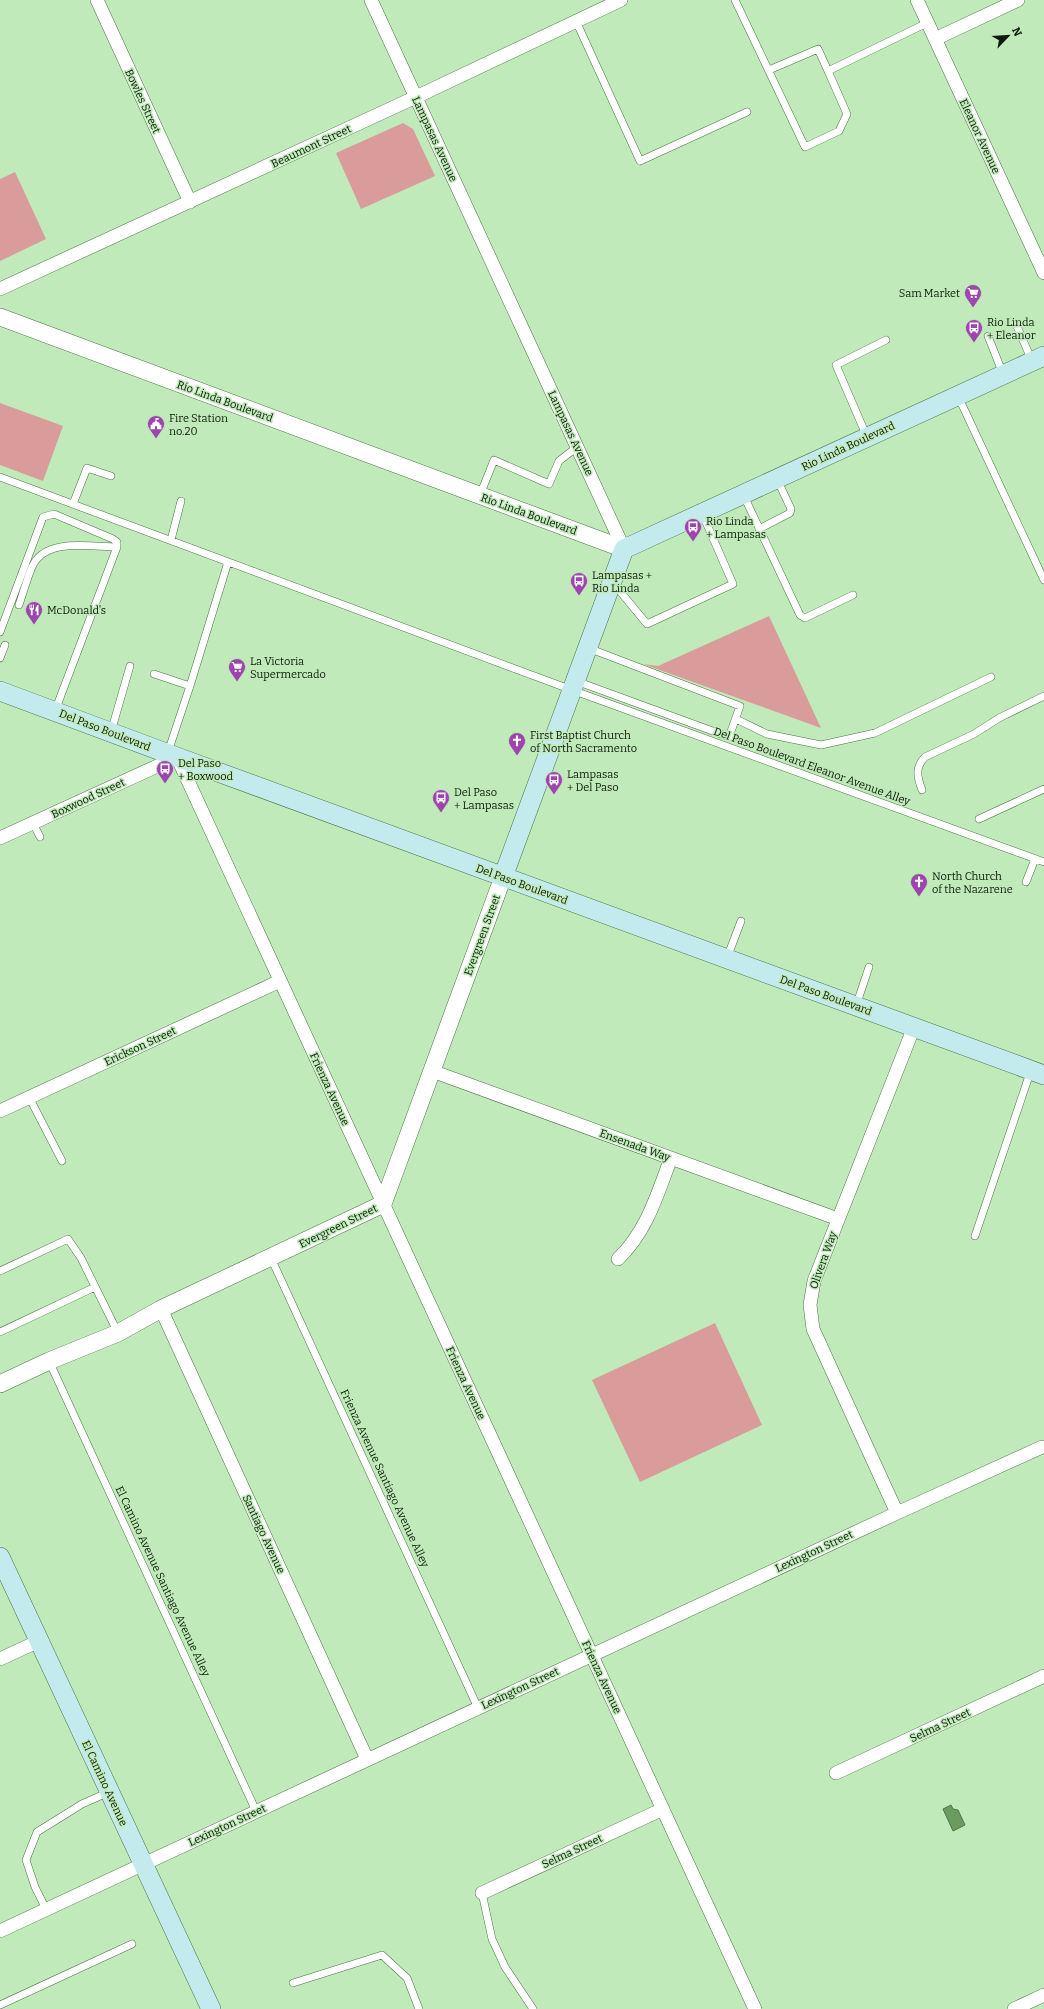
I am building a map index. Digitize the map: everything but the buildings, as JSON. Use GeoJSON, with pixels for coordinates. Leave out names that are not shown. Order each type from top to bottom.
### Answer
{"type":"FeatureCollection","features":[{"type":"Feature","properties":{"kind":"main road","name":"Rio Linda Boulevard"},"geometry":{"type":"LineString","coordinates":[[624,549],[1038,359]]}},
{"type":"Feature","properties":{"kind":"main road"},"geometry":{"type":"LineString","coordinates":[[503,877],[624,549]]}},
{"type":"Feature","properties":{"kind":"main road","name":"Del Paso Boulevard"},"geometry":{"type":"LineString","coordinates":[[0,691],[172,756],[1038,1072]]}},
{"type":"Feature","properties":{"kind":"main road","name":"El Camino Avenue"},"geometry":{"type":"LineString","coordinates":[[0,1558],[211,2009]]}},
{"type":"Feature","properties":{"kind":"street","name":"Bowles Street"},"geometry":{"type":"LineString","coordinates":[[97,0],[190,202]]}},
{"type":"Feature","properties":{"kind":"street","name":"Lampasas Avenue"},"geometry":{"type":"LineString","coordinates":[[371,0],[624,549]]}},
{"type":"Feature","properties":{"kind":"street","name":"Beaumont Street"},"geometry":{"type":"LineString","coordinates":[[0,289],[416,97],[621,0]]}},
{"type":"Feature","properties":{"kind":"street","name":"Eleanor Avenue"},"geometry":{"type":"LineString","coordinates":[[917,0],[1044,273]]}},
{"type":"Feature","properties":{"kind":"street"},"geometry":{"type":"LineString","coordinates":[[935,39],[1018,0]]}},
{"type":"Feature","properties":{"kind":"street","name":"Rio Linda Boulevard"},"geometry":{"type":"LineString","coordinates":[[0,317],[624,549]]}},
{"type":"Feature","properties":{"kind":"street","name":"Boxwood Street"},"geometry":{"type":"LineString","coordinates":[[0,838],[172,756]]}},
{"type":"Feature","properties":{"kind":"street","name":"Frienza Avenue"},"geometry":{"type":"LineString","coordinates":[[172,756],[280,981],[755,2009]]}},
{"type":"Feature","properties":{"kind":"street","name":"Evergreen Street"},"geometry":{"type":"LineString","coordinates":[[0,1384],[49,1361],[118,1333],[161,1309],[383,1204],[503,877]]}},
{"type":"Feature","properties":{"kind":"street","name":"Erickson Street"},"geometry":{"type":"LineString","coordinates":[[0,1111],[280,981]]}},
{"type":"Feature","properties":{"kind":"street","name":"Olivera Way"},"geometry":{"type":"LineString","coordinates":[[897,1513],[814,1329],[810,1317],[811,1292],[814,1281],[914,1027]]}},
{"type":"Feature","properties":{"kind":"street","name":"Ensenada Way"},"geometry":{"type":"LineString","coordinates":[[432,1071],[838,1219]]}},
{"type":"Feature","properties":{"kind":"street"},"geometry":{"type":"LineString","coordinates":[[618,1259],[642,1232],[648,1221],[671,1158]]}},
{"type":"Feature","properties":{"kind":"street","name":"Santiago Avenue"},"geometry":{"type":"LineString","coordinates":[[161,1309],[367,1759]]}},
{"type":"Feature","properties":{"kind":"street","name":"Lexington Street"},"geometry":{"type":"LineString","coordinates":[[0,1930],[897,1513],[1043,1447]]}},
{"type":"Feature","properties":{"kind":"street"},"geometry":{"type":"LineString","coordinates":[[0,1659],[39,1641]]}},
{"type":"Feature","properties":{"kind":"street","name":"Selma Street"},"geometry":{"type":"LineString","coordinates":[[836,1773],[1044,1676]]}},
{"type":"Feature","properties":{"kind":"street","name":"Selma Street"},"geometry":{"type":"LineString","coordinates":[[482,1893],[663,1809]]}},
{"type":"Feature","properties":{"kind":"street"},"geometry":{"type":"LineString","coordinates":[[1014,2009],[1044,1995]]}},
{"type":"Feature","properties":{"kind":"lane"},"geometry":{"type":"LineString","coordinates":[[735,0],[805,147],[839,131],[847,114],[818,49],[769,70]]}},
{"type":"Feature","properties":{"kind":"lane"},"geometry":{"type":"LineString","coordinates":[[576,21],[640,161],[747,112]]}},
{"type":"Feature","properties":{"kind":"lane"},"geometry":{"type":"LineString","coordinates":[[828,71],[927,23]]}},
{"type":"Feature","properties":{"kind":"lane"},"geometry":{"type":"LineString","coordinates":[[1016,324],[1038,359]]}},
{"type":"Feature","properties":{"kind":"lane"},"geometry":{"type":"LineString","coordinates":[[988,336],[1003,374]]}},
{"type":"Feature","properties":{"kind":"lane"},"geometry":{"type":"LineString","coordinates":[[868,437],[836,365],[886,340]]}},
{"type":"Feature","properties":{"kind":"lane"},"geometry":{"type":"LineString","coordinates":[[958,395],[1044,580]]}},
{"type":"Feature","properties":{"kind":"lane"},"geometry":{"type":"LineString","coordinates":[[480,495],[494,460],[549,484],[559,461],[577,447]]}},
{"type":"Feature","properties":{"kind":"lane"},"geometry":{"type":"LineString","coordinates":[[74,504],[87,468],[111,476]]}},
{"type":"Feature","properties":{"kind":"lane"},"geometry":{"type":"LineString","coordinates":[[0,477],[228,562],[574,685],[730,737],[740,706],[588,648]]}},
{"type":"Feature","properties":{"kind":"lane"},"geometry":{"type":"LineString","coordinates":[[759,528],[790,513],[792,509],[777,478]]}},
{"type":"Feature","properties":{"kind":"lane"},"geometry":{"type":"LineString","coordinates":[[743,494],[800,615],[805,618],[852,595]]}},
{"type":"Feature","properties":{"kind":"lane"},"geometry":{"type":"LineString","coordinates":[[171,540],[181,501]]}},
{"type":"Feature","properties":{"kind":"lane"},"geometry":{"type":"LineString","coordinates":[[612,582],[647,624],[733,584],[702,513]]}},
{"type":"Feature","properties":{"kind":"lane"},"geometry":{"type":"LineString","coordinates":[[0,632],[43,517],[54,514],[117,542],[117,548],[55,711]]}},
{"type":"Feature","properties":{"kind":"lane"},"geometry":{"type":"LineString","coordinates":[[19,606],[32,566],[41,554],[55,548],[117,548]]}},
{"type":"Feature","properties":{"kind":"lane"},"geometry":{"type":"LineString","coordinates":[[172,756],[190,686],[228,562]]}},
{"type":"Feature","properties":{"kind":"lane"},"geometry":{"type":"LineString","coordinates":[[0,658],[5,644]]}},
{"type":"Feature","properties":{"kind":"lane"},"geometry":{"type":"LineString","coordinates":[[111,732],[130,666]]}},
{"type":"Feature","properties":{"kind":"lane"},"geometry":{"type":"LineString","coordinates":[[154,674],[190,686]]}},
{"type":"Feature","properties":{"kind":"lane"},"geometry":{"type":"LineString","coordinates":[[736,719],[767,734],[821,745],[875,733],[992,677]]}},
{"type":"Feature","properties":{"kind":"lane","name":"Del Paso Boulevard Eleanor Avenue Alley"},"geometry":{"type":"LineString","coordinates":[[574,685],[1044,862]]}},
{"type":"Feature","properties":{"kind":"lane"},"geometry":{"type":"LineString","coordinates":[[922,790],[917,776],[918,763],[925,757],[974,734],[999,718],[1044,696]]}},
{"type":"Feature","properties":{"kind":"lane"},"geometry":{"type":"LineString","coordinates":[[979,819],[1044,789]]}},
{"type":"Feature","properties":{"kind":"lane"},"geometry":{"type":"LineString","coordinates":[[33,823],[40,837]]}},
{"type":"Feature","properties":{"kind":"lane"},"geometry":{"type":"LineString","coordinates":[[1026,882],[1035,859]]}},
{"type":"Feature","properties":{"kind":"lane"},"geometry":{"type":"LineString","coordinates":[[727,959],[741,921]]}},
{"type":"Feature","properties":{"kind":"lane"},"geometry":{"type":"LineString","coordinates":[[856,1006],[869,967]]}},
{"type":"Feature","properties":{"kind":"lane"},"geometry":{"type":"LineString","coordinates":[[975,1236],[1038,1072]]}},
{"type":"Feature","properties":{"kind":"lane"},"geometry":{"type":"LineString","coordinates":[[29,1097],[62,1161]]}},
{"type":"Feature","properties":{"kind":"lane"},"geometry":{"type":"LineString","coordinates":[[0,1271],[68,1239],[81,1258],[118,1333]]}},
{"type":"Feature","properties":{"kind":"lane","name":"Frienza Avenue Santiago Avenue Alley"},"geometry":{"type":"LineString","coordinates":[[271,1258],[478,1708]]}},
{"type":"Feature","properties":{"kind":"lane"},"geometry":{"type":"LineString","coordinates":[[0,1332],[95,1287]]}},
{"type":"Feature","properties":{"kind":"lane","name":"El Camino Avenue Santiago Avenue Alley"},"geometry":{"type":"LineString","coordinates":[[49,1361],[256,1811]]}},
{"type":"Feature","properties":{"kind":"lane"},"geometry":{"type":"LineString","coordinates":[[46,1909],[35,1887],[26,1860],[37,1832],[82,1804],[109,1792]]}},
{"type":"Feature","properties":{"kind":"lane"},"geometry":{"type":"LineString","coordinates":[[482,1893],[492,1939],[505,1967],[533,2009]]}},
{"type":"Feature","properties":{"kind":"lane"},"geometry":{"type":"LineString","coordinates":[[0,2005],[132,1944]]}},
{"type":"Feature","properties":{"kind":"lane"},"geometry":{"type":"LineString","coordinates":[[293,1983],[382,1955],[407,1978],[419,2009]]}},
{"type":"Feature","properties":{"kind":"shaded area"},"geometry":{"type":"Polygon","coordinates":[[[403,123],[413,129],[435,176],[361,209],[336,153],[403,123]]]}},
{"type":"Feature","properties":{"kind":"shaded area"},"geometry":{"type":"Polygon","coordinates":[[[15,172],[46,239],[0,261],[0,179],[15,172]]]}},
{"type":"Feature","properties":{"kind":"shaded area"},"geometry":{"type":"Polygon","coordinates":[[[0,403],[63,426],[43,481],[0,465],[0,403]]]}},
{"type":"Feature","properties":{"kind":"shaded area"},"geometry":{"type":"Polygon","coordinates":[[[769,616],[821,728],[643,664],[658,666],[769,616]]]}},
{"type":"Feature","properties":{"kind":"shaded area"},"geometry":{"type":"Polygon","coordinates":[[[715,1323],[762,1425],[640,1482],[592,1380],[715,1323]]]}},
{"type":"Feature","properties":{"kind":"shaded area"},"geometry":{"type":"Polygon","coordinates":[[[951,1805],[953,1809],[958,1810],[965,1825],[953,1831],[943,1809],[951,1805]]]}},
{"type":"Feature","properties":{"kind":"place","name":"Sam Market"},"geometry":{"type":"Point","coordinates":[973,308]}},
{"type":"Feature","properties":{"kind":"place","name":"Rio Linda + Eleanor"},"geometry":{"type":"Point","coordinates":[974,343]}},
{"type":"Feature","properties":{"kind":"place","name":"Fire Station no.20"},"geometry":{"type":"Point","coordinates":[156,439]}},
{"type":"Feature","properties":{"kind":"place","name":"Rio Linda + Lampasas"},"geometry":{"type":"Point","coordinates":[693,542]}},
{"type":"Feature","properties":{"kind":"place","name":"Lampasas + Rio Linda"},"geometry":{"type":"Point","coordinates":[579,596]}},
{"type":"Feature","properties":{"kind":"place","name":"McDonald's"},"geometry":{"type":"Point","coordinates":[34,625]}},
{"type":"Feature","properties":{"kind":"place","name":"La Victoria Supermercado"},"geometry":{"type":"Point","coordinates":[237,682]}},
{"type":"Feature","properties":{"kind":"place","name":"First Baptist Church of North Sacramento"},"geometry":{"type":"Point","coordinates":[517,756]}},
{"type":"Feature","properties":{"kind":"place","name":"Del Paso + Boxwood"},"geometry":{"type":"Point","coordinates":[165,784]}},
{"type":"Feature","properties":{"kind":"place","name":"Lampasas + Del Paso"},"geometry":{"type":"Point","coordinates":[554,795]}},
{"type":"Feature","properties":{"kind":"place","name":"Del Paso + Lampasas"},"geometry":{"type":"Point","coordinates":[441,813]}},
{"type":"Feature","properties":{"kind":"place","name":"North Church of the Nazarene"},"geometry":{"type":"Point","coordinates":[919,897]}}]}
